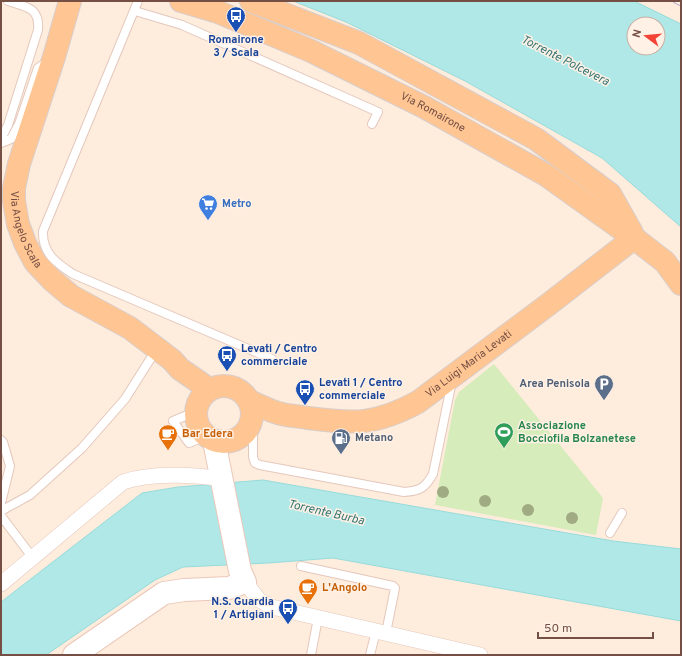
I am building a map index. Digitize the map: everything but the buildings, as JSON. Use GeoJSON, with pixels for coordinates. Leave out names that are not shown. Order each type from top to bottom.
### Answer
{"type":"FeatureCollection","features":[{"type":"Feature","properties":{"kind":"main road","name":"Via Angelo Scala"},"geometry":{"type":"LineString","coordinates":[[70,1],[54,57],[11,188],[18,224],[25,243],[35,262],[52,280],[71,296],[130,328],[157,348],[180,369],[201,401]]}},
{"type":"Feature","properties":{"kind":"main road","name":"Via Romairone"},"geometry":{"type":"LineString","coordinates":[[182,1],[218,12],[311,51],[424,107],[546,175],[673,264],[681,284]]}},
{"type":"Feature","properties":{"kind":"main road"},"geometry":{"type":"LineString","coordinates":[[251,1],[359,43],[536,139],[610,194],[634,238]]}},
{"type":"Feature","properties":{"kind":"main road","name":"Via Luigi Maria Levati"},"geometry":{"type":"LineString","coordinates":[[249,401],[278,413],[345,422],[361,422],[383,418],[402,411],[418,402],[453,376],[634,238]]}},
{"type":"Feature","properties":{"kind":"main road"},"geometry":{"type":"LineString","coordinates":[[247,431],[252,417],[249,401],[244,393],[228,385],[218,386],[201,401],[196,421],[200,429],[210,438],[224,442],[232,441],[240,437],[247,431],[278,413]]}},
{"type":"Feature","properties":{"kind":"main road"},"geometry":{"type":"LineString","coordinates":[[74,655],[164,593],[184,590],[228,588],[243,577],[221,479],[210,438]]}},
{"type":"Feature","properties":{"kind":"street"},"geometry":{"type":"LineString","coordinates":[[1,584],[123,482],[135,478],[150,476],[204,476],[221,479]]}},
{"type":"Feature","properties":{"kind":"street"},"geometry":{"type":"LineString","coordinates":[[243,577],[259,600],[272,607],[480,655]]}},
{"type":"Feature","properties":{"kind":"lane"},"geometry":{"type":"LineString","coordinates":[[1,139],[8,125],[38,30],[39,22],[35,12],[27,6],[8,1]]}},
{"type":"Feature","properties":{"kind":"lane"},"geometry":{"type":"LineString","coordinates":[[138,1],[43,231],[42,240],[50,256],[73,274],[272,359]]}},
{"type":"Feature","properties":{"kind":"lane"},"geometry":{"type":"LineString","coordinates":[[135,11],[182,25],[378,112],[372,124]]}},
{"type":"Feature","properties":{"kind":"lane"},"geometry":{"type":"LineString","coordinates":[[1,143],[11,139],[19,124],[38,68],[54,57]]}},
{"type":"Feature","properties":{"kind":"lane"},"geometry":{"type":"LineString","coordinates":[[1,512],[30,495],[82,448],[125,399],[157,348]]}},
{"type":"Feature","properties":{"kind":"lane"},"geometry":{"type":"LineString","coordinates":[[247,431],[253,437],[253,458],[255,463],[260,465],[404,492],[415,491],[428,483],[433,474],[453,376]]}},
{"type":"Feature","properties":{"kind":"lane"},"geometry":{"type":"LineString","coordinates":[[1,440],[3,442],[10,466],[1,503]]}},
{"type":"Feature","properties":{"kind":"lane"},"geometry":{"type":"LineString","coordinates":[[610,533],[622,513]]}},
{"type":"Feature","properties":{"kind":"lane"},"geometry":{"type":"LineString","coordinates":[[1,516],[33,558]]}},
{"type":"Feature","properties":{"kind":"lane"},"geometry":{"type":"LineString","coordinates":[[301,566],[393,586],[396,588],[381,632],[370,655]]}},
{"type":"Feature","properties":{"kind":"lane"},"geometry":{"type":"LineString","coordinates":[[311,655],[318,618]]}},
{"type":"Feature","properties":{"kind":"green space","name":"Associazione Bocciofila Bolzanetese"},"geometry":{"type":"Polygon","coordinates":[[[494,364],[603,498],[596,535],[435,505],[455,400],[459,392],[494,364]]]}},
{"type":"Feature","properties":{"kind":"water","name":"Torrente Polcevera"},"geometry":{"type":"Polygon","coordinates":[[[293,1],[634,1],[665,16],[626,16],[626,56],[666,56],[666,17],[681,24],[681,227],[602,158],[465,81],[346,22],[293,1]]]}},
{"type":"Feature","properties":{"kind":"water","name":"Torrente Burba"},"geometry":{"type":"Polygon","coordinates":[[[263,480],[613,541],[681,549],[681,621],[333,558],[183,567],[155,580],[46,655],[1,655],[1,602],[142,493],[178,487],[263,480]]]}},
{"type":"Feature","properties":{"kind":"railway"},"geometry":{"type":"LineString","coordinates":[[675,1],[681,4]]}},
{"type":"Feature","properties":{"kind":"place","name":"Romairone 3 / Scala"},"geometry":{"type":"Point","coordinates":[236,33]}},
{"type":"Feature","properties":{"kind":"place","name":"Metro"},"geometry":{"type":"Point","coordinates":[208,221]}},
{"type":"Feature","properties":{"kind":"place","name":"Levati / Centro commerciale"},"geometry":{"type":"Point","coordinates":[227,372]}},
{"type":"Feature","properties":{"kind":"place","name":"Area Penisola"},"geometry":{"type":"Point","coordinates":[604,401]}},
{"type":"Feature","properties":{"kind":"place","name":"Levati 1 / Centro commerciale"},"geometry":{"type":"Point","coordinates":[305,406]}},
{"type":"Feature","properties":{"kind":"place","name":"Associazione Bocciofila Bolzanetese"},"geometry":{"type":"Point","coordinates":[504,449]}},
{"type":"Feature","properties":{"kind":"place","name":"Bar Edera"},"geometry":{"type":"Point","coordinates":[168,451]}},
{"type":"Feature","properties":{"kind":"place","name":"Metano"},"geometry":{"type":"Point","coordinates":[341,455]}},
{"type":"Feature","properties":{"kind":"place","name":"L'Angolo"},"geometry":{"type":"Point","coordinates":[308,605]}},
{"type":"Feature","properties":{"kind":"place","name":"N.S. Guardia 1 / Artigiani"},"geometry":{"type":"Point","coordinates":[288,625]}}]}
